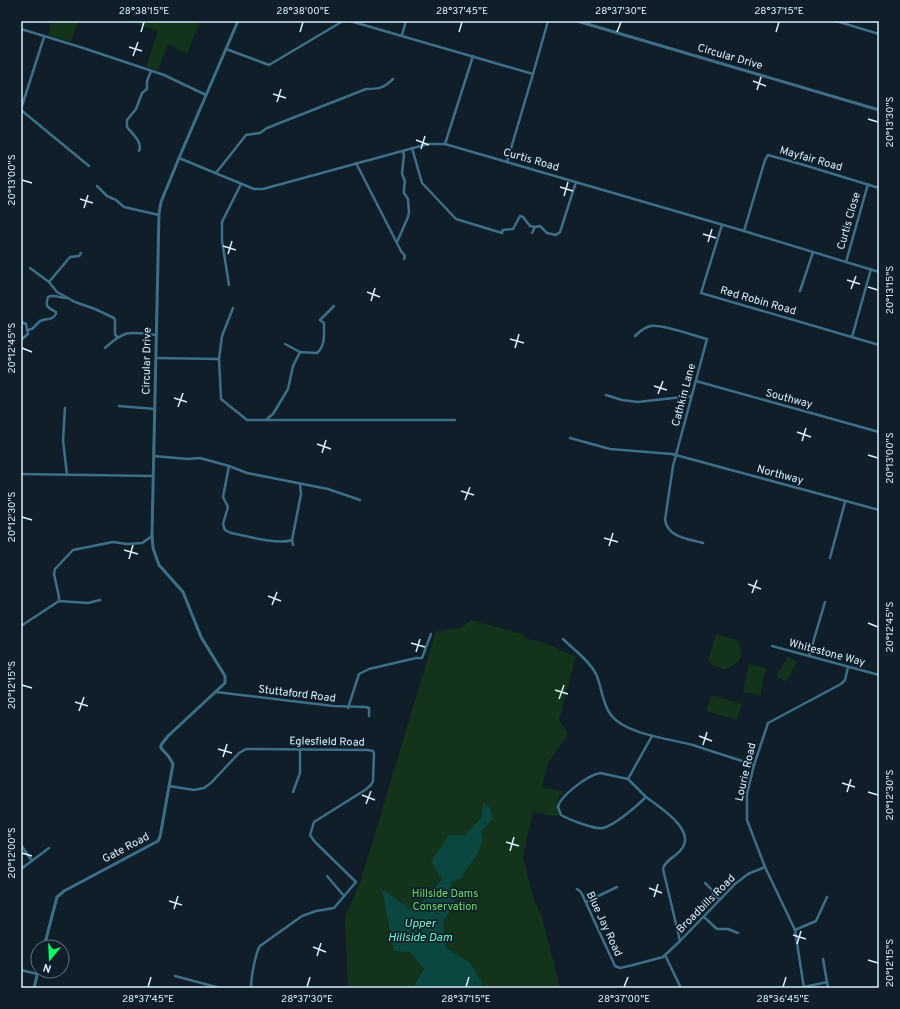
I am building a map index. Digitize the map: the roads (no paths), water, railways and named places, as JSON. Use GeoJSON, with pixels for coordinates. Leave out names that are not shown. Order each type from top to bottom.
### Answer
{"type":"FeatureCollection","features":[{"type":"Feature","properties":{"kind":"street","name":"Circular Drive"},"geometry":{"type":"LineString","coordinates":[[216,692],[225,683],[224,676],[201,637],[183,592],[159,565],[153,548],[153,476],[159,215],[161,202],[238,21]]}},
{"type":"Feature","properties":{"kind":"street"},"geometry":{"type":"LineString","coordinates":[[226,49],[269,65],[344,21]]}},
{"type":"Feature","properties":{"kind":"street"},"geometry":{"type":"LineString","coordinates":[[350,21],[534,74]]}},
{"type":"Feature","properties":{"kind":"street"},"geometry":{"type":"LineString","coordinates":[[402,35],[406,21]]}},
{"type":"Feature","properties":{"kind":"street"},"geometry":{"type":"LineString","coordinates":[[507,162],[534,74],[548,21]]}},
{"type":"Feature","properties":{"kind":"street","name":"Circular Drive"},"geometry":{"type":"LineString","coordinates":[[577,21],[879,110]]}},
{"type":"Feature","properties":{"kind":"street"},"geometry":{"type":"LineString","coordinates":[[836,21],[879,34]]}},
{"type":"Feature","properties":{"kind":"street"},"geometry":{"type":"LineString","coordinates":[[21,29],[164,75],[206,94]]}},
{"type":"Feature","properties":{"kind":"street"},"geometry":{"type":"LineString","coordinates":[[44,37],[21,109],[89,166]]}},
{"type":"Feature","properties":{"kind":"street"},"geometry":{"type":"LineString","coordinates":[[445,144],[472,56]]}},
{"type":"Feature","properties":{"kind":"street"},"geometry":{"type":"LineString","coordinates":[[139,152],[141,148],[140,145],[134,133],[127,127],[126,120],[136,109],[142,93],[147,88],[147,81],[151,71]]}},
{"type":"Feature","properties":{"kind":"street"},"geometry":{"type":"LineString","coordinates":[[216,173],[246,135],[260,133],[267,128],[366,89],[384,87],[393,79]]}},
{"type":"Feature","properties":{"kind":"street","name":"Curtis Road"},"geometry":{"type":"LineString","coordinates":[[179,158],[254,189],[263,189],[428,144],[445,144],[879,272]]}},
{"type":"Feature","properties":{"kind":"street"},"geometry":{"type":"LineString","coordinates":[[412,148],[422,183],[456,219],[502,233],[503,230],[513,229],[518,218],[523,216],[530,226],[535,228],[540,226],[547,233],[556,235],[559,234],[576,182]]}},
{"type":"Feature","properties":{"kind":"street"},"geometry":{"type":"LineString","coordinates":[[397,243],[409,212],[408,199],[404,193],[405,182],[402,173],[404,156],[402,151]]}},
{"type":"Feature","properties":{"kind":"street","name":"Mayfair Road"},"geometry":{"type":"LineString","coordinates":[[744,231],[765,160],[768,155],[804,164],[879,188]]}},
{"type":"Feature","properties":{"kind":"street"},"geometry":{"type":"LineString","coordinates":[[356,163],[405,256],[404,259]]}},
{"type":"Feature","properties":{"kind":"street"},"geometry":{"type":"LineString","coordinates":[[229,285],[222,240],[222,222],[241,184]]}},
{"type":"Feature","properties":{"kind":"street","name":"Curtis Close"},"geometry":{"type":"LineString","coordinates":[[846,262],[868,184]]}},
{"type":"Feature","properties":{"kind":"street"},"geometry":{"type":"LineString","coordinates":[[97,186],[107,196],[116,200],[124,207],[159,215]]}},
{"type":"Feature","properties":{"kind":"street","name":"Red Robin Road"},"geometry":{"type":"LineString","coordinates":[[722,225],[701,293],[879,345]]}},
{"type":"Feature","properties":{"kind":"street"},"geometry":{"type":"LineString","coordinates":[[532,233],[535,228]]}},
{"type":"Feature","properties":{"kind":"street"},"geometry":{"type":"LineString","coordinates":[[800,291],[813,252]]}},
{"type":"Feature","properties":{"kind":"street"},"geometry":{"type":"LineString","coordinates":[[49,282],[70,257],[79,256],[81,253]]}},
{"type":"Feature","properties":{"kind":"street"},"geometry":{"type":"LineString","coordinates":[[30,268],[67,298],[114,318],[115,334],[117,337]]}},
{"type":"Feature","properties":{"kind":"street"},"geometry":{"type":"LineString","coordinates":[[852,337],[871,269]]}},
{"type":"Feature","properties":{"kind":"street"},"geometry":{"type":"LineString","coordinates":[[27,330],[32,329],[40,321],[54,318],[56,312],[47,307],[46,304],[48,297],[52,296],[67,298]]}},
{"type":"Feature","properties":{"kind":"street"},"geometry":{"type":"LineString","coordinates":[[284,344],[300,352],[317,353],[321,349],[323,343],[324,323],[320,320],[334,306]]}},
{"type":"Feature","properties":{"kind":"street"},"geometry":{"type":"LineString","coordinates":[[233,308],[222,336],[219,359],[221,399],[248,420],[455,420]]}},
{"type":"Feature","properties":{"kind":"street"},"geometry":{"type":"LineString","coordinates":[[21,322],[26,324],[28,334],[21,340]]}},
{"type":"Feature","properties":{"kind":"street","name":"Cathkin Lane"},"geometry":{"type":"LineString","coordinates":[[635,336],[648,327],[653,326],[676,330],[707,339],[676,455],[669,487],[666,524],[669,530],[675,535],[703,543]]}},
{"type":"Feature","properties":{"kind":"street"},"geometry":{"type":"LineString","coordinates":[[105,348],[117,337],[129,332],[157,335]]}},
{"type":"Feature","properties":{"kind":"street"},"geometry":{"type":"LineString","coordinates":[[267,420],[273,414],[288,389],[293,366],[300,352]]}},
{"type":"Feature","properties":{"kind":"street"},"geometry":{"type":"LineString","coordinates":[[156,358],[219,359]]}},
{"type":"Feature","properties":{"kind":"street","name":"Southway"},"geometry":{"type":"LineString","coordinates":[[696,381],[879,432]]}},
{"type":"Feature","properties":{"kind":"street"},"geometry":{"type":"LineString","coordinates":[[606,395],[622,400],[638,402],[691,396]]}},
{"type":"Feature","properties":{"kind":"street"},"geometry":{"type":"LineString","coordinates":[[119,406],[155,409]]}},
{"type":"Feature","properties":{"kind":"street"},"geometry":{"type":"LineString","coordinates":[[65,408],[63,440],[67,475]]}},
{"type":"Feature","properties":{"kind":"street","name":"Northway"},"geometry":{"type":"LineString","coordinates":[[570,438],[610,449],[676,455],[879,510]]}},
{"type":"Feature","properties":{"kind":"street"},"geometry":{"type":"LineString","coordinates":[[154,456],[188,459],[200,458],[247,473],[328,489],[360,500]]}},
{"type":"Feature","properties":{"kind":"street"},"geometry":{"type":"LineString","coordinates":[[228,466],[223,497],[228,507],[223,524],[225,530],[231,533],[278,542],[287,542],[292,540]]}},
{"type":"Feature","properties":{"kind":"street"},"geometry":{"type":"LineString","coordinates":[[21,474],[153,476]]}},
{"type":"Feature","properties":{"kind":"street"},"geometry":{"type":"LineString","coordinates":[[293,545],[292,540],[301,494],[300,484]]}},
{"type":"Feature","properties":{"kind":"street"},"geometry":{"type":"LineString","coordinates":[[830,558],[845,502]]}},
{"type":"Feature","properties":{"kind":"street"},"geometry":{"type":"LineString","coordinates":[[58,601],[59,597],[54,574],[55,569],[73,550],[113,542],[127,544],[142,543],[152,536]]}},
{"type":"Feature","properties":{"kind":"street"},"geometry":{"type":"LineString","coordinates":[[21,626],[58,601],[88,603],[100,600]]}},
{"type":"Feature","properties":{"kind":"street"},"geometry":{"type":"LineString","coordinates":[[810,656],[825,602]]}},
{"type":"Feature","properties":{"kind":"street"},"geometry":{"type":"LineString","coordinates":[[348,708],[359,674],[369,669],[416,658],[422,658],[431,634]]}},
{"type":"Feature","properties":{"kind":"street"},"geometry":{"type":"LineString","coordinates":[[563,639],[588,662],[599,681],[606,705],[612,716],[627,726],[652,736],[691,745],[754,764]]}},
{"type":"Feature","properties":{"kind":"street","name":"Whitestone Way"},"geometry":{"type":"LineString","coordinates":[[772,646],[879,675]]}},
{"type":"Feature","properties":{"kind":"street","name":"Lourie Road"},"geometry":{"type":"LineString","coordinates":[[804,987],[794,930],[764,867],[749,828],[746,814],[747,794],[754,764],[768,723],[841,684],[845,680],[848,667]]}},
{"type":"Feature","properties":{"kind":"street","name":"Stuttaford Road"},"geometry":{"type":"LineString","coordinates":[[216,692],[348,708],[365,707],[369,708],[369,716]]}},
{"type":"Feature","properties":{"kind":"street","name":"Gate Road"},"geometry":{"type":"LineString","coordinates":[[46,939],[57,897],[64,891],[158,841],[173,764],[161,748],[161,745],[168,736],[216,692]]}},
{"type":"Feature","properties":{"kind":"street"},"geometry":{"type":"LineString","coordinates":[[628,779],[652,736]]}},
{"type":"Feature","properties":{"kind":"street"},"geometry":{"type":"LineString","coordinates":[[294,792],[300,773],[300,749]]}},
{"type":"Feature","properties":{"kind":"street","name":"Eglesfield Road"},"geometry":{"type":"LineString","coordinates":[[169,786],[194,790],[204,788],[211,783],[239,753],[244,750],[300,749],[373,751],[373,781],[371,785],[314,822],[310,835],[310,837],[356,882],[344,896]]}},
{"type":"Feature","properties":{"kind":"street"},"geometry":{"type":"LineString","coordinates":[[646,797],[632,810],[604,828],[597,828],[561,815],[558,807],[562,798],[579,784],[596,774],[606,773],[628,779],[646,797],[676,820],[680,825],[684,836],[684,844],[680,851],[667,861],[663,869],[680,941]]}},
{"type":"Feature","properties":{"kind":"street"},"geometry":{"type":"LineString","coordinates":[[21,845],[32,860]]}},
{"type":"Feature","properties":{"kind":"street"},"geometry":{"type":"LineString","coordinates":[[21,869],[49,848]]}},
{"type":"Feature","properties":{"kind":"street","name":"Broadbills Road"},"geometry":{"type":"LineString","coordinates":[[680,941],[743,878],[764,867]]}},
{"type":"Feature","properties":{"kind":"street"},"geometry":{"type":"LineString","coordinates":[[251,988],[253,972],[260,946],[302,916],[316,911],[334,908],[344,896],[327,876]]}},
{"type":"Feature","properties":{"kind":"street"},"geometry":{"type":"LineString","coordinates":[[705,883],[712,890],[714,896],[721,899]]}},
{"type":"Feature","properties":{"kind":"street"},"geometry":{"type":"LineString","coordinates":[[586,902],[617,887]]}},
{"type":"Feature","properties":{"kind":"street","name":"Blue Jay Road"},"geometry":{"type":"LineString","coordinates":[[578,889],[586,902],[616,967],[620,968],[660,959],[680,941]]}},
{"type":"Feature","properties":{"kind":"street"},"geometry":{"type":"LineString","coordinates":[[794,930],[816,921],[828,897]]}},
{"type":"Feature","properties":{"kind":"street"},"geometry":{"type":"LineString","coordinates":[[704,918],[717,929],[728,929],[738,932]]}},
{"type":"Feature","properties":{"kind":"street"},"geometry":{"type":"LineString","coordinates":[[665,955],[681,988]]}},
{"type":"Feature","properties":{"kind":"street"},"geometry":{"type":"LineString","coordinates":[[823,959],[828,988]]}},
{"type":"Feature","properties":{"kind":"street"},"geometry":{"type":"LineString","coordinates":[[174,976],[220,988]]}},
{"type":"Feature","properties":{"kind":"street"},"geometry":{"type":"LineString","coordinates":[[804,987],[827,982]]}},
{"type":"Feature","properties":{"kind":"water","name":"Upper Hillside Dam"},"geometry":{"type":"Polygon","coordinates":[[[483,803],[490,808],[493,819],[481,831],[483,839],[478,853],[460,879],[451,882],[455,904],[443,922],[446,948],[470,963],[483,984],[478,988],[413,988],[424,969],[410,952],[394,951],[382,889],[410,909],[420,905],[442,879],[431,862],[449,835],[465,835],[482,817],[483,803]]]}},
{"type":"Feature","properties":{"kind":"park label","name":"Hillside Dams Conservation"},"geometry":{"type":"Point","coordinates":[445,900]}}]}
